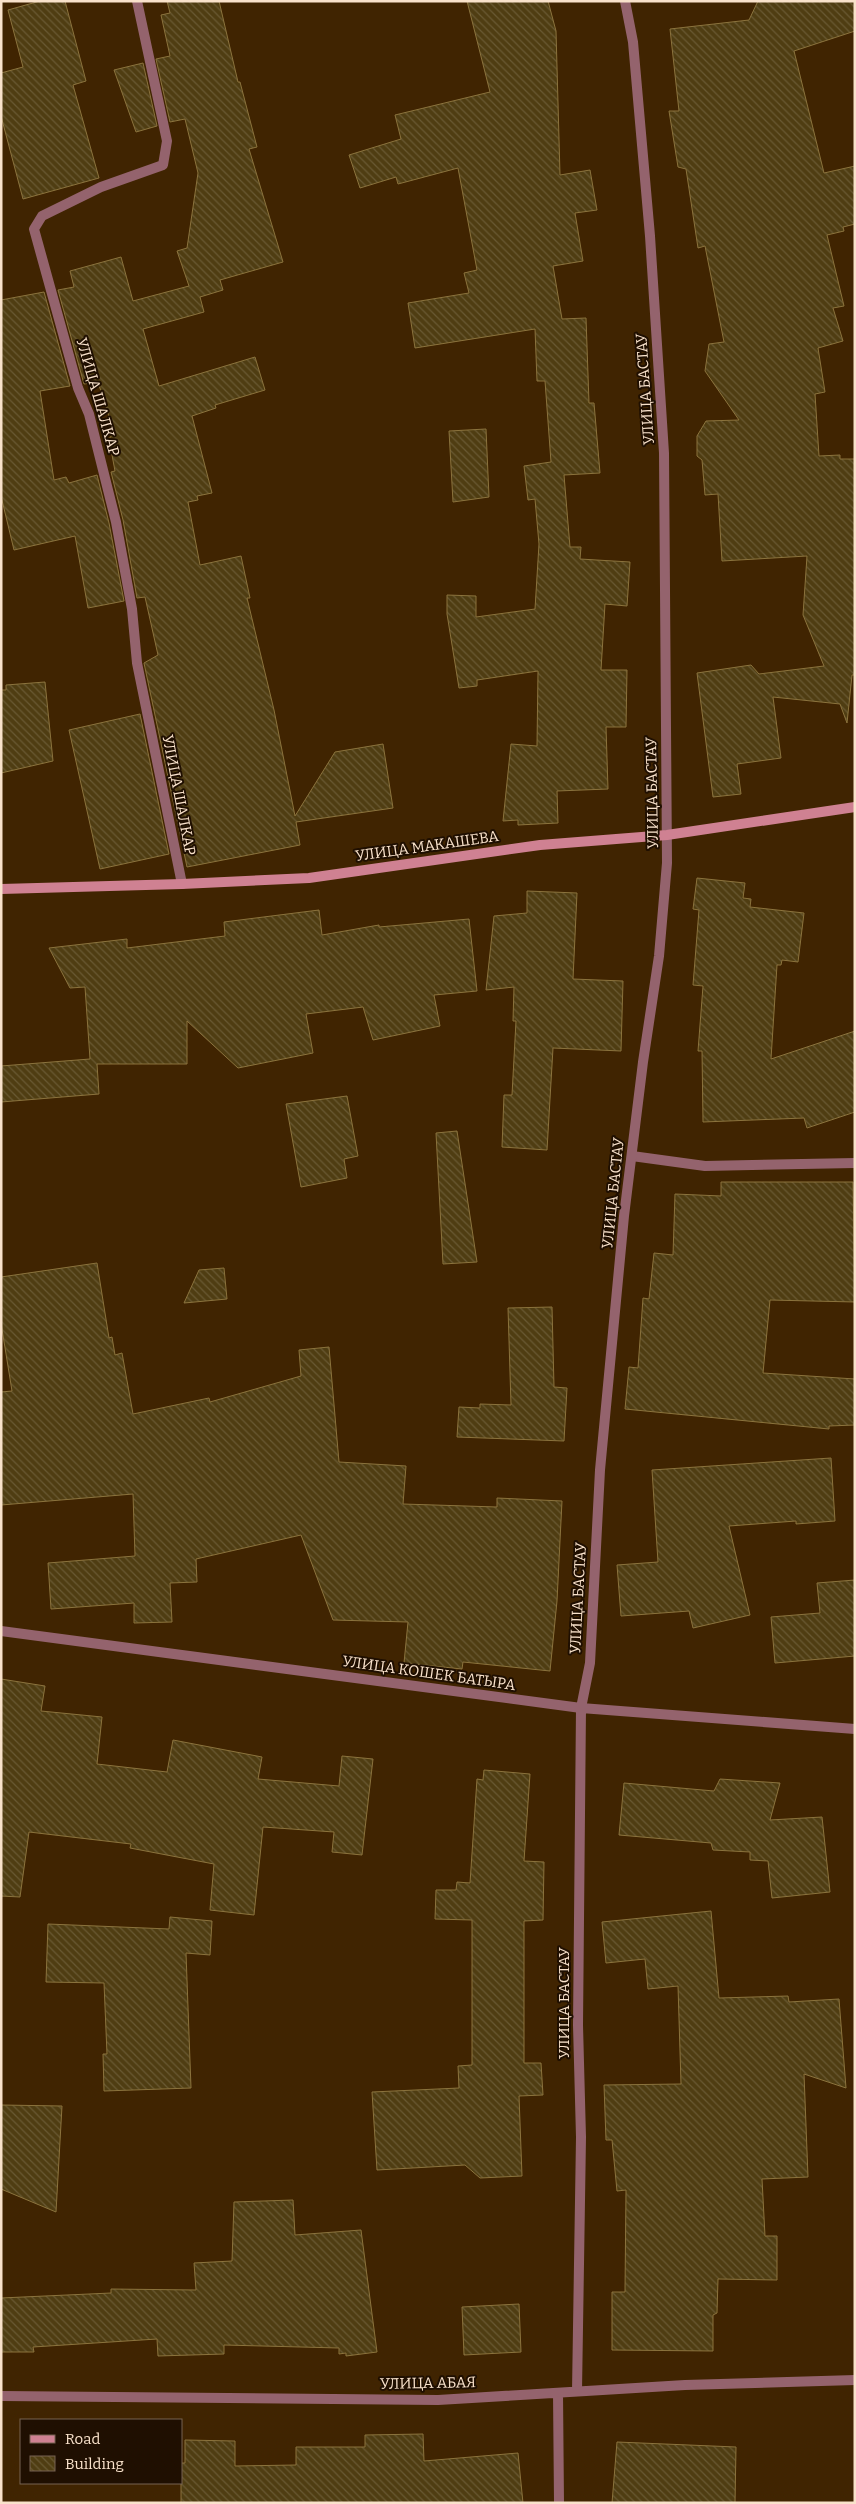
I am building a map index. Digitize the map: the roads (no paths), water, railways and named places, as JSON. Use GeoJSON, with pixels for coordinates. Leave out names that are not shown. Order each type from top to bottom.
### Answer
{"type":"FeatureCollection","features":[{"type":"Feature","properties":{"kind":"street","name":"УЛИЦА ШАЛКАР"},"geometry":{"type":"LineString","coordinates":[[138,1],[167,141],[164,165],[100,187],[42,216],[34,229],[78,388],[89,414],[116,522],[132,609],[137,663],[182,884]]}},
{"type":"Feature","properties":{"kind":"street","name":"УЛИЦА БАСТАУ"},"geometry":{"type":"LineString","coordinates":[[577,2391],[581,2137],[578,2025],[580,1708],[590,1663],[600,1470],[632,1156],[643,1062],[660,956],[666,891],[664,452],[650,236],[633,42],[625,1]]}},
{"type":"Feature","properties":{"kind":"street","name":"УЛИЦА МАКАШЕВА"},"geometry":{"type":"LineString","coordinates":[[1,889],[309,878],[540,846],[667,835],[855,808]]}},
{"type":"Feature","properties":{"kind":"street"},"geometry":{"type":"LineString","coordinates":[[632,1156],[705,1166],[855,1163]]}},
{"type":"Feature","properties":{"kind":"street","name":"УЛИЦА КОШЕК БАТЫРА"},"geometry":{"type":"LineString","coordinates":[[1,1631],[580,1708],[855,1729]]}},
{"type":"Feature","properties":{"kind":"street","name":"УЛИЦА АБАЯ"},"geometry":{"type":"LineString","coordinates":[[1,2396],[438,2400],[685,2385],[855,2380]]}},
{"type":"Feature","properties":{"kind":"street"},"geometry":{"type":"LineString","coordinates":[[558,2392],[559,2503]]}}]}
